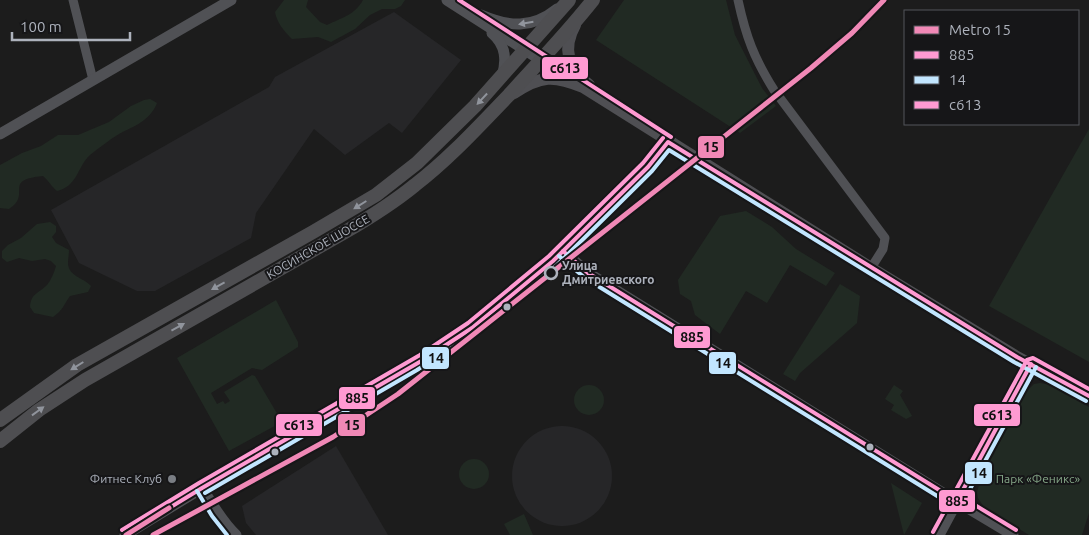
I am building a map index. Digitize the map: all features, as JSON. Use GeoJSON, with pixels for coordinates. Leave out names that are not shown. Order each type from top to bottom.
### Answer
{"type":"FeatureCollection","features":[{"type":"Feature","properties":{"kind":"highway","name":"КОСИНСКОЕ ШОССЕ"},"geometry":{"type":"LineString","coordinates":[[0,420],[47,385],[91,357],[376,195],[405,173],[442,139],[502,77],[569,0]]}},
{"type":"Feature","properties":{"kind":"highway","name":"КОСИНСКОЕ ШОССЕ"},"geometry":{"type":"LineString","coordinates":[[0,440],[39,410],[85,380],[386,207],[432,170],[465,140],[502,102],[589,4]]}},
{"type":"Feature","properties":{"kind":"main road"},"geometry":{"type":"LineString","coordinates":[[585,85],[567,52],[569,34],[589,4]]}},
{"type":"Feature","properties":{"kind":"main road"},"geometry":{"type":"LineString","coordinates":[[502,102],[533,82],[542,79],[552,78],[585,85],[668,142],[871,268],[1031,364],[1089,396]]}},
{"type":"Feature","properties":{"kind":"street"},"geometry":{"type":"LineString","coordinates":[[72,0],[93,80]]}},
{"type":"Feature","properties":{"kind":"street"},"geometry":{"type":"LineString","coordinates":[[0,134],[231,0]]}},
{"type":"Feature","properties":{"kind":"street"},"geometry":{"type":"LineString","coordinates":[[447,0],[475,15],[585,85]]}},
{"type":"Feature","properties":{"kind":"street"},"geometry":{"type":"LineString","coordinates":[[456,0],[475,15],[502,44],[505,59],[502,77]]}},
{"type":"Feature","properties":{"kind":"street"},"geometry":{"type":"LineString","coordinates":[[475,15],[512,25],[525,24],[550,14],[569,0]]}},
{"type":"Feature","properties":{"kind":"street"},"geometry":{"type":"LineString","coordinates":[[738,0],[749,43],[767,77],[882,232],[885,242],[871,268]]}},
{"type":"Feature","properties":{"kind":"street"},"geometry":{"type":"LineString","coordinates":[[125,535],[453,341],[504,304],[563,251],[648,167],[668,142]]}},
{"type":"Feature","properties":{"kind":"street"},"geometry":{"type":"LineString","coordinates":[[563,251],[588,272],[1013,535]]}},
{"type":"Feature","properties":{"kind":"street"},"geometry":{"type":"LineString","coordinates":[[939,535],[1031,364]]}},
{"type":"Feature","properties":{"kind":"street"},"geometry":{"type":"LineString","coordinates":[[202,488],[218,513],[236,535]]}},
{"type":"Feature","properties":{"kind":"shaded area"},"geometry":{"type":"Polygon","coordinates":[[[394,12],[461,60],[402,133],[389,123],[345,155],[314,129],[256,213],[251,238],[155,291],[137,291],[79,263],[51,210],[269,87],[275,77],[394,12]]]}},
{"type":"Feature","properties":{"kind":"shaded area"},"geometry":{"type":"Polygon","coordinates":[[[562,426],[581,430],[597,441],[608,457],[612,476],[608,495],[597,511],[581,522],[562,526],[543,522],[527,511],[516,495],[512,476],[516,457],[527,441],[543,430],[562,426]]]}},
{"type":"Feature","properties":{"kind":"shaded area"},"geometry":{"type":"Polygon","coordinates":[[[336,446],[388,535],[256,535],[246,523],[242,506],[336,446]]]}},
{"type":"Feature","properties":{"kind":"green space"},"geometry":{"type":"Polygon","coordinates":[[[284,0],[308,0],[306,7],[320,22],[327,25],[352,13],[363,0],[405,0],[401,6],[395,9],[382,9],[370,15],[355,29],[331,42],[318,37],[292,39],[281,27],[275,12],[284,0]]]}},
{"type":"Feature","properties":{"kind":"green space"},"geometry":{"type":"Polygon","coordinates":[[[624,0],[726,0],[735,35],[762,88],[776,106],[740,133],[596,40],[624,0]]]}},
{"type":"Feature","properties":{"kind":"green space"},"geometry":{"type":"Polygon","coordinates":[[[150,99],[157,103],[146,119],[115,136],[90,155],[73,181],[64,189],[57,191],[43,176],[30,178],[20,184],[19,198],[16,203],[9,209],[0,208],[0,165],[22,153],[41,146],[58,135],[78,135],[109,122],[131,106],[150,99]]]}},
{"type":"Feature","properties":{"kind":"green space"},"geometry":{"type":"Polygon","coordinates":[[[1089,129],[1089,362],[989,306],[1089,129]]]}},
{"type":"Feature","properties":{"kind":"green space"},"geometry":{"type":"Polygon","coordinates":[[[746,211],[772,227],[796,249],[835,273],[826,286],[790,265],[767,303],[746,291],[720,334],[695,315],[691,301],[680,294],[678,280],[720,216],[746,211]]]}},
{"type":"Feature","properties":{"kind":"green space"},"geometry":{"type":"Polygon","coordinates":[[[50,222],[56,226],[56,232],[52,237],[56,243],[69,250],[68,263],[71,271],[91,286],[88,292],[70,296],[62,309],[53,317],[34,313],[30,307],[33,296],[47,285],[56,266],[51,261],[45,259],[32,261],[19,258],[7,262],[2,258],[2,251],[8,245],[21,238],[37,224],[50,222]]]}},
{"type":"Feature","properties":{"kind":"green space"},"geometry":{"type":"Polygon","coordinates":[[[840,284],[860,296],[857,323],[800,373],[795,381],[783,374],[840,284]]]}},
{"type":"Feature","properties":{"kind":"green space"},"geometry":{"type":"Polygon","coordinates":[[[276,300],[298,342],[298,347],[262,370],[252,368],[211,393],[217,404],[223,401],[225,404],[230,401],[224,392],[252,375],[255,376],[282,422],[229,451],[177,358],[276,300]]]}},
{"type":"Feature","properties":{"kind":"green space","name":"Парк «Феникс»"},"geometry":{"type":"Polygon","coordinates":[[[1034,384],[1051,385],[1089,407],[1089,513],[1082,535],[1029,535],[984,507],[978,498],[977,492],[981,478],[1027,391],[1034,384]]]}},
{"type":"Feature","properties":{"kind":"green space"},"geometry":{"type":"Polygon","coordinates":[[[589,385],[599,390],[604,400],[599,410],[589,415],[579,410],[574,400],[579,390],[589,385]]]}},
{"type":"Feature","properties":{"kind":"green space"},"geometry":{"type":"Polygon","coordinates":[[[894,385],[903,391],[900,395],[912,416],[906,419],[891,410],[894,405],[885,399],[894,385]]]}},
{"type":"Feature","properties":{"kind":"green space"},"geometry":{"type":"Polygon","coordinates":[[[474,459],[484,464],[489,474],[484,484],[474,489],[464,484],[459,474],[464,464],[474,459]]]}},
{"type":"Feature","properties":{"kind":"green space"},"geometry":{"type":"Polygon","coordinates":[[[891,483],[922,503],[904,535],[891,483]]]}},
{"type":"Feature","properties":{"kind":"green space"},"geometry":{"type":"Polygon","coordinates":[[[524,514],[533,535],[510,535],[504,524],[524,514]]]}},
{"type":"Feature","properties":{"kind":"metro line","name":"15"},"geometry":{"type":"LineString","coordinates":[[153,535],[333,437],[398,394],[811,68],[852,33],[884,0]]}},
{"type":"Feature","properties":{"kind":"metro line","name":"15"},"geometry":{"type":"LineString","coordinates":[[126,535],[169,508]]}},
{"type":"Feature","properties":{"kind":"transit line","name":"с613"},"geometry":{"type":"LineString","coordinates":[[459,0],[671,137]]}},
{"type":"Feature","properties":{"kind":"transit line","name":"с613"},"geometry":{"type":"LineString","coordinates":[[122,530],[199,483],[420,355],[468,323],[549,256],[643,163],[663,138]]}},
{"type":"Feature","properties":{"kind":"transit line","name":"885"},"geometry":{"type":"LineString","coordinates":[[125,535],[202,488],[423,360],[472,328],[553,261],[648,167],[668,142],[1017,357],[1089,396]]}},
{"type":"Feature","properties":{"kind":"transit line","name":"14"},"geometry":{"type":"LineString","coordinates":[[205,493],[417,370],[476,333],[557,265],[652,171],[669,150],[1014,362],[1086,401]]}},
{"type":"Feature","properties":{"kind":"transit line","name":"885"},"geometry":{"type":"LineString","coordinates":[[563,251],[588,273],[957,501],[1031,364]]}},
{"type":"Feature","properties":{"kind":"transit line","name":"14"},"geometry":{"type":"LineString","coordinates":[[559,256],[585,278],[955,507],[959,507],[962,504],[1036,367]]}},
{"type":"Feature","properties":{"kind":"transit line","name":"с613"},"geometry":{"type":"LineString","coordinates":[[933,532],[1027,360],[1033,358],[1089,389]]}},
{"type":"Feature","properties":{"kind":"transit line","name":"14"},"geometry":{"type":"LineString","coordinates":[[197,491],[212,516],[227,535]]}},
{"type":"Feature","properties":{"kind":"transit line","name":"с613"},"geometry":{"type":"LineString","coordinates":[[960,496],[1016,530]]}},
{"type":"Feature","properties":{"kind":"place","name":"Улица Дмитриевского"},"geometry":{"type":"Point","coordinates":[551,273]}},
{"type":"Feature","properties":{"kind":"place","name":"Фитнес Клуб"},"geometry":{"type":"Point","coordinates":[172,479]}}]}
